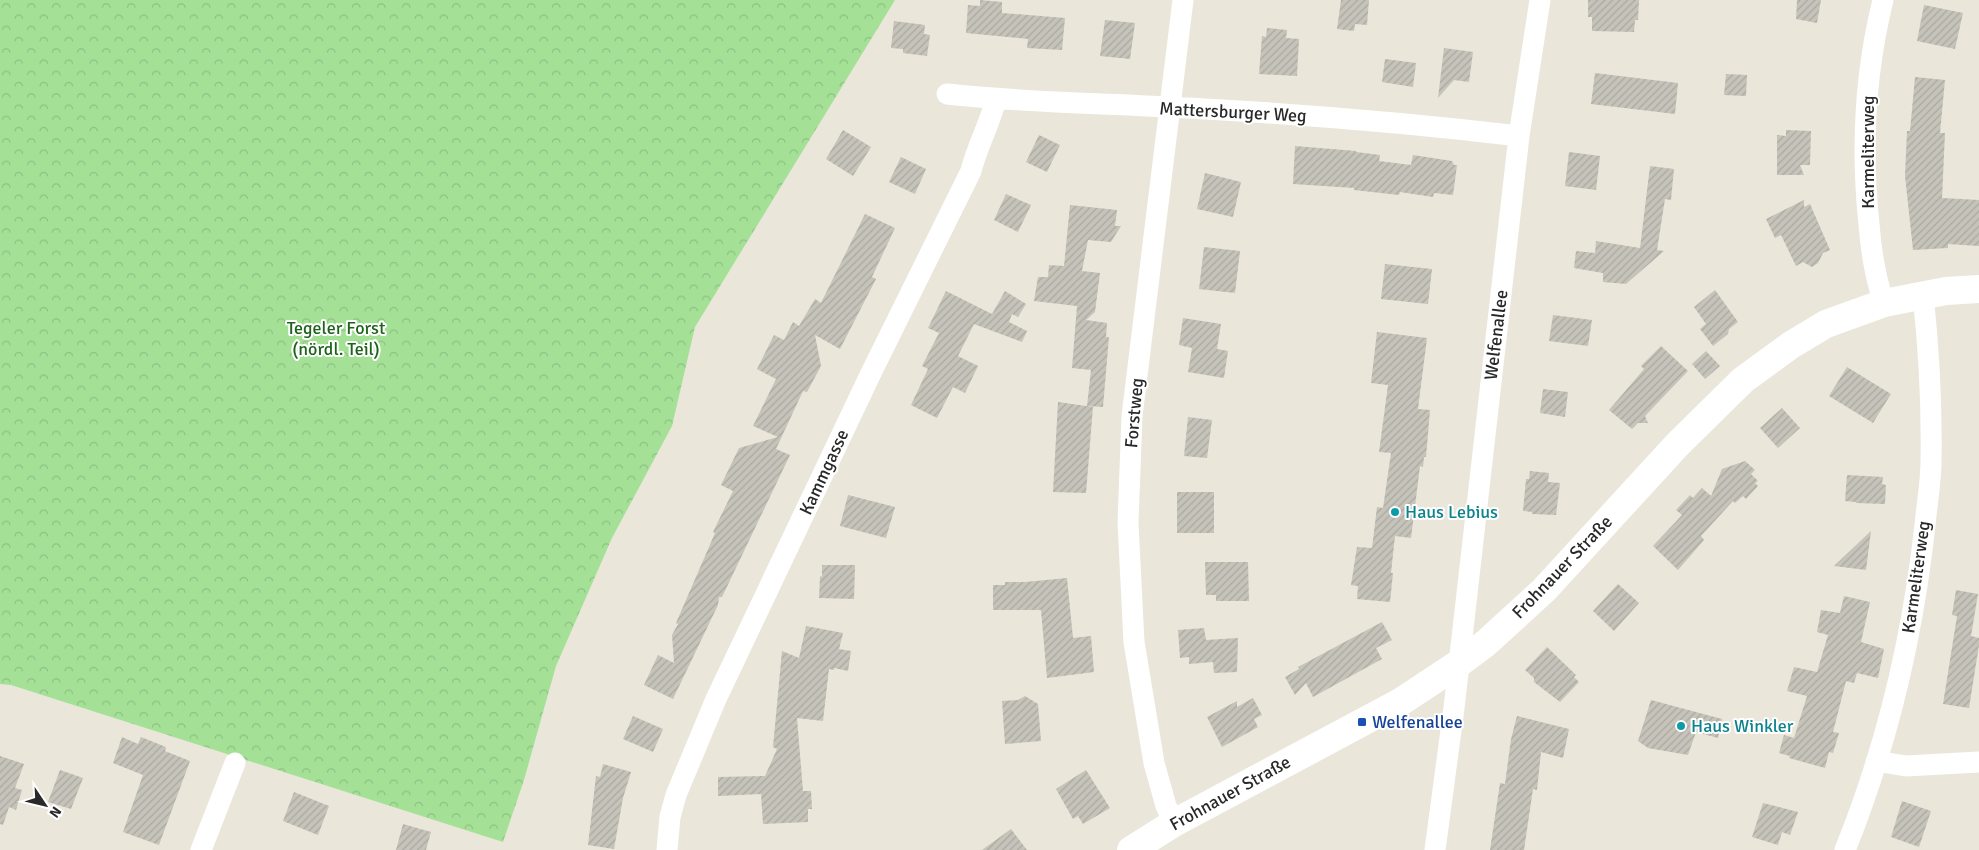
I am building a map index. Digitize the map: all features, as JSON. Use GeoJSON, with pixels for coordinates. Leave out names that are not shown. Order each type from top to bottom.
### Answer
{"type":"FeatureCollection","features":[{"type":"Feature","properties":{"kind":"street","name":"Forstweg"},"geometry":{"type":"LineString","coordinates":[[1174,823],[1166,806],[1154,763],[1134,642],[1128,524],[1132,416],[1183,0]]}},
{"type":"Feature","properties":{"kind":"street","name":"Welfenallee"},"geometry":{"type":"LineString","coordinates":[[1435,850],[1519,136],[1540,0]]}},
{"type":"Feature","properties":{"kind":"street","name":"Karmeliterweg"},"geometry":{"type":"LineString","coordinates":[[1883,0],[1869,72],[1865,132],[1866,196],[1872,257],[1878,286],[1884,302]]}},
{"type":"Feature","properties":{"kind":"street","name":"Mattersburger Weg"},"geometry":{"type":"LineString","coordinates":[[947,94],[996,99],[1169,107],[1334,118],[1519,136]]}},
{"type":"Feature","properties":{"kind":"street","name":"Kammgasse"},"geometry":{"type":"LineString","coordinates":[[667,850],[670,817],[676,795],[716,699],[867,380],[971,171],[975,153],[996,99]]}},
{"type":"Feature","properties":{"kind":"street","name":"Frohnauer Straße"},"geometry":{"type":"LineString","coordinates":[[1131,850],[1174,823],[1402,701],[1486,643],[1544,590],[1677,444],[1742,380],[1791,344],[1826,324],[1884,302],[1946,291],[1979,289]]}},
{"type":"Feature","properties":{"kind":"street","name":"Karmeliterweg"},"geometry":{"type":"LineString","coordinates":[[1845,850],[1859,817],[1876,761],[1900,674],[1916,596],[1931,462],[1930,360],[1923,295]]}},
{"type":"Feature","properties":{"kind":"street"},"geometry":{"type":"LineString","coordinates":[[1876,761],[1906,766],[1979,762]]}},
{"type":"Feature","properties":{"kind":"street"},"geometry":{"type":"LineString","coordinates":[[201,850],[235,763]]}},
{"type":"Feature","properties":{"kind":"green space","name":"Tegeler Forst (nördl. Teil)"},"geometry":{"type":"Polygon","coordinates":[[[0,0],[895,0],[695,327],[672,426],[612,538],[556,666],[524,780],[503,842],[11,685],[0,684],[0,0]]]}},
{"type":"Feature","properties":{"kind":"building"},"geometry":{"type":"Polygon","coordinates":[[[980,0],[1002,2],[1002,13],[1065,18],[1062,50],[1027,48],[1028,39],[966,33],[968,5],[980,6],[980,0]]]}},
{"type":"Feature","properties":{"kind":"building"},"geometry":{"type":"Polygon","coordinates":[[[1341,0],[1369,0],[1367,25],[1355,24],[1354,31],[1337,29],[1341,0]]]}},
{"type":"Feature","properties":{"kind":"building"},"geometry":{"type":"Polygon","coordinates":[[[1588,0],[1639,0],[1638,20],[1635,20],[1634,32],[1592,31],[1592,17],[1588,17],[1588,0]]]}},
{"type":"Feature","properties":{"kind":"building"},"geometry":{"type":"Polygon","coordinates":[[[1797,0],[1821,0],[1817,23],[1796,19],[1797,0]]]}},
{"type":"Feature","properties":{"kind":"building"},"geometry":{"type":"Polygon","coordinates":[[[1924,5],[1963,13],[1955,49],[1917,41],[1924,5]]]}},
{"type":"Feature","properties":{"kind":"building"},"geometry":{"type":"Polygon","coordinates":[[[1105,20],[1135,23],[1130,59],[1100,56],[1105,20]]]}},
{"type":"Feature","properties":{"kind":"building"},"geometry":{"type":"Polygon","coordinates":[[[894,21],[925,25],[924,34],[930,35],[927,56],[903,53],[903,49],[891,48],[894,21]]]}},
{"type":"Feature","properties":{"kind":"building"},"geometry":{"type":"Polygon","coordinates":[[[1267,28],[1287,30],[1286,38],[1299,39],[1297,76],[1259,74],[1262,36],[1266,37],[1267,28]]]}},
{"type":"Feature","properties":{"kind":"building"},"geometry":{"type":"Polygon","coordinates":[[[1444,48],[1473,52],[1469,82],[1454,80],[1438,98],[1444,48]]]}},
{"type":"Feature","properties":{"kind":"building"},"geometry":{"type":"Polygon","coordinates":[[[1385,59],[1416,63],[1413,87],[1382,82],[1385,59]]]}},
{"type":"Feature","properties":{"kind":"building"},"geometry":{"type":"Polygon","coordinates":[[[1595,73],[1678,83],[1675,114],[1591,104],[1595,73]]]}},
{"type":"Feature","properties":{"kind":"building"},"geometry":{"type":"Polygon","coordinates":[[[1726,74],[1747,75],[1746,96],[1724,95],[1726,74]]]}},
{"type":"Feature","properties":{"kind":"building"},"geometry":{"type":"Polygon","coordinates":[[[1915,77],[1945,80],[1940,133],[1945,133],[1942,198],[1979,200],[1979,246],[1948,244],[1948,248],[1913,250],[1905,176],[1907,131],[1910,131],[1915,77]]]}},
{"type":"Feature","properties":{"kind":"building"},"geometry":{"type":"Polygon","coordinates":[[[843,130],[871,147],[853,176],[826,159],[843,130]]]}},
{"type":"Feature","properties":{"kind":"building"},"geometry":{"type":"Polygon","coordinates":[[[1786,130],[1811,131],[1810,165],[1800,165],[1804,175],[1777,175],[1777,135],[1786,136],[1786,130]]]}},
{"type":"Feature","properties":{"kind":"building"},"geometry":{"type":"Polygon","coordinates":[[[1039,135],[1060,145],[1047,172],[1026,162],[1039,135]]]}},
{"type":"Feature","properties":{"kind":"building"},"geometry":{"type":"Polygon","coordinates":[[[1295,146],[1356,151],[1380,155],[1379,161],[1411,165],[1413,155],[1452,161],[1454,165],[1457,165],[1453,195],[1434,193],[1433,197],[1400,192],[1399,195],[1354,190],[1354,188],[1293,184],[1295,146]]]}},
{"type":"Feature","properties":{"kind":"building"},"geometry":{"type":"Polygon","coordinates":[[[1569,152],[1600,156],[1596,190],[1565,186],[1569,152]]]}},
{"type":"Feature","properties":{"kind":"building"},"geometry":{"type":"Polygon","coordinates":[[[901,157],[926,169],[915,194],[889,182],[901,157]]]}},
{"type":"Feature","properties":{"kind":"building"},"geometry":{"type":"Polygon","coordinates":[[[1650,166],[1674,169],[1671,200],[1665,199],[1657,250],[1664,251],[1626,284],[1603,282],[1603,273],[1574,268],[1576,251],[1595,253],[1596,241],[1640,248],[1650,166]]]}},
{"type":"Feature","properties":{"kind":"building"},"geometry":{"type":"Polygon","coordinates":[[[1205,173],[1241,182],[1233,217],[1197,209],[1205,173]]]}},
{"type":"Feature","properties":{"kind":"building"},"geometry":{"type":"Polygon","coordinates":[[[1006,194],[1031,205],[1018,232],[994,220],[1006,194]]]}},
{"type":"Feature","properties":{"kind":"building"},"geometry":{"type":"Polygon","coordinates":[[[1804,200],[1804,207],[1810,204],[1830,250],[1823,253],[1818,263],[1812,267],[1803,262],[1796,266],[1781,235],[1775,238],[1766,219],[1804,200]]]}},
{"type":"Feature","properties":{"kind":"building"},"geometry":{"type":"Polygon","coordinates":[[[1070,205],[1117,210],[1115,226],[1121,226],[1111,242],[1088,240],[1082,271],[1100,273],[1095,312],[1086,320],[1107,323],[1106,337],[1109,337],[1103,407],[1087,406],[1091,370],[1072,368],[1077,306],[1034,301],[1038,277],[1048,277],[1049,265],[1064,266],[1070,205]]]}},
{"type":"Feature","properties":{"kind":"building"},"geometry":{"type":"Polygon","coordinates":[[[865,214],[895,228],[872,277],[876,279],[840,349],[815,335],[821,366],[807,392],[803,391],[776,449],[790,455],[722,597],[719,597],[718,605],[673,699],[644,685],[658,655],[674,663],[672,635],[678,624],[676,623],[715,533],[713,532],[733,491],[721,485],[739,448],[778,437],[753,426],[776,379],[757,369],[774,335],[784,340],[793,322],[799,326],[815,299],[821,303],[865,214]]]}},
{"type":"Feature","properties":{"kind":"building"},"geometry":{"type":"Polygon","coordinates":[[[1204,247],[1240,251],[1235,293],[1199,289],[1204,247]]]}},
{"type":"Feature","properties":{"kind":"building"},"geometry":{"type":"Polygon","coordinates":[[[1385,264],[1432,269],[1428,304],[1381,299],[1385,264]]]}},
{"type":"Feature","properties":{"kind":"building"},"geometry":{"type":"Polygon","coordinates":[[[1715,290],[1738,322],[1729,329],[1728,334],[1713,346],[1700,329],[1706,324],[1694,307],[1715,290]]]}},
{"type":"Feature","properties":{"kind":"building"},"geometry":{"type":"Polygon","coordinates":[[[946,291],[992,314],[1005,291],[1026,304],[1018,317],[1012,314],[1009,322],[1027,331],[1022,342],[974,324],[958,356],[978,366],[965,393],[953,387],[937,418],[911,405],[928,369],[922,366],[939,333],[928,328],[946,291]]]}},
{"type":"Feature","properties":{"kind":"building"},"geometry":{"type":"Polygon","coordinates":[[[1553,315],[1592,320],[1588,346],[1549,341],[1553,315]]]}},
{"type":"Feature","properties":{"kind":"building"},"geometry":{"type":"Polygon","coordinates":[[[1183,318],[1221,324],[1217,349],[1228,351],[1224,378],[1188,372],[1192,348],[1179,345],[1183,318]]]}},
{"type":"Feature","properties":{"kind":"building"},"geometry":{"type":"Polygon","coordinates":[[[1377,332],[1427,338],[1418,409],[1430,410],[1426,457],[1424,457],[1423,467],[1420,466],[1411,538],[1395,536],[1390,602],[1357,599],[1358,586],[1351,585],[1357,547],[1372,548],[1377,507],[1383,508],[1391,453],[1379,452],[1388,385],[1371,383],[1377,332]]]}},
{"type":"Feature","properties":{"kind":"building"},"geometry":{"type":"Polygon","coordinates":[[[1661,346],[1688,371],[1645,416],[1648,423],[1638,423],[1632,429],[1609,410],[1644,369],[1641,366],[1661,346]]]}},
{"type":"Feature","properties":{"kind":"building"},"geometry":{"type":"Polygon","coordinates":[[[1706,351],[1720,366],[1705,379],[1692,364],[1706,351]]]}},
{"type":"Feature","properties":{"kind":"building"},"geometry":{"type":"Polygon","coordinates":[[[1847,367],[1891,394],[1873,423],[1829,396],[1847,367]]]}},
{"type":"Feature","properties":{"kind":"building"},"geometry":{"type":"Polygon","coordinates":[[[1543,389],[1568,392],[1565,417],[1540,413],[1543,389]]]}},
{"type":"Feature","properties":{"kind":"building"},"geometry":{"type":"Polygon","coordinates":[[[1058,402],[1093,407],[1086,493],[1053,492],[1058,402]]]}},
{"type":"Feature","properties":{"kind":"building"},"geometry":{"type":"Polygon","coordinates":[[[1782,408],[1800,428],[1778,448],[1760,428],[1782,408]]]}},
{"type":"Feature","properties":{"kind":"building"},"geometry":{"type":"Polygon","coordinates":[[[1188,417],[1212,420],[1207,458],[1184,456],[1188,417]]]}},
{"type":"Feature","properties":{"kind":"building"},"geometry":{"type":"Polygon","coordinates":[[[1745,461],[1755,470],[1751,474],[1758,481],[1755,483],[1758,486],[1746,499],[1743,496],[1735,503],[1733,501],[1701,536],[1704,540],[1678,570],[1653,546],[1682,515],[1676,510],[1690,495],[1693,498],[1702,488],[1711,496],[1722,469],[1745,461]]]}},
{"type":"Feature","properties":{"kind":"building"},"geometry":{"type":"Polygon","coordinates":[[[1530,471],[1549,473],[1548,482],[1560,483],[1556,515],[1532,514],[1532,512],[1523,511],[1526,479],[1529,479],[1530,471]]]}},
{"type":"Feature","properties":{"kind":"building"},"geometry":{"type":"Polygon","coordinates":[[[1847,475],[1883,477],[1882,484],[1886,485],[1885,504],[1845,501],[1847,475]]]}},
{"type":"Feature","properties":{"kind":"building"},"geometry":{"type":"Polygon","coordinates":[[[1177,492],[1214,492],[1214,533],[1177,533],[1177,492]]]}},
{"type":"Feature","properties":{"kind":"building"},"geometry":{"type":"Polygon","coordinates":[[[848,495],[895,507],[886,538],[840,526],[848,495]]]}},
{"type":"Feature","properties":{"kind":"building"},"geometry":{"type":"Polygon","coordinates":[[[1871,531],[1866,570],[1834,566],[1871,531]]]}},
{"type":"Feature","properties":{"kind":"building"},"geometry":{"type":"Polygon","coordinates":[[[1205,562],[1248,562],[1249,601],[1216,601],[1216,595],[1206,595],[1205,562]]]}},
{"type":"Feature","properties":{"kind":"building"},"geometry":{"type":"Polygon","coordinates":[[[822,565],[855,565],[854,599],[819,598],[822,565]]]}},
{"type":"Feature","properties":{"kind":"building"},"geometry":{"type":"Polygon","coordinates":[[[1067,578],[1073,638],[1091,636],[1094,672],[1047,678],[1041,610],[993,610],[993,585],[1005,585],[1005,582],[1067,578]]]}},
{"type":"Feature","properties":{"kind":"building"},"geometry":{"type":"Polygon","coordinates":[[[1618,584],[1639,603],[1614,631],[1593,611],[1618,584]]]}},
{"type":"Feature","properties":{"kind":"building"},"geometry":{"type":"Polygon","coordinates":[[[1956,590],[1978,594],[1971,636],[1979,638],[1979,645],[1969,708],[1943,704],[1957,616],[1952,615],[1956,590]]]}},
{"type":"Feature","properties":{"kind":"building"},"geometry":{"type":"Polygon","coordinates":[[[1844,596],[1870,602],[1861,642],[1884,649],[1878,678],[1857,673],[1854,683],[1846,681],[1833,732],[1839,733],[1833,753],[1829,752],[1825,768],[1789,758],[1790,756],[1779,753],[1784,735],[1794,738],[1807,696],[1787,691],[1794,667],[1817,672],[1828,635],[1817,632],[1821,610],[1840,613],[1844,596]]]}},
{"type":"Feature","properties":{"kind":"building"},"geometry":{"type":"Polygon","coordinates":[[[1382,622],[1392,640],[1376,648],[1382,659],[1313,697],[1306,683],[1295,695],[1285,677],[1299,669],[1298,667],[1382,622]]]}},
{"type":"Feature","properties":{"kind":"building"},"geometry":{"type":"Polygon","coordinates":[[[806,626],[843,633],[839,649],[851,651],[848,671],[834,668],[834,670],[829,669],[823,721],[797,718],[803,791],[811,791],[812,809],[808,809],[808,822],[763,824],[761,794],[718,796],[718,777],[765,776],[777,749],[773,747],[782,651],[799,658],[806,626]]]}},
{"type":"Feature","properties":{"kind":"building"},"geometry":{"type":"Polygon","coordinates":[[[1204,628],[1206,640],[1238,638],[1237,672],[1214,673],[1213,662],[1189,664],[1189,657],[1180,658],[1178,630],[1204,628]]]}},
{"type":"Feature","properties":{"kind":"building"},"geometry":{"type":"Polygon","coordinates":[[[1547,647],[1576,675],[1574,677],[1579,682],[1560,702],[1534,682],[1534,678],[1525,670],[1547,647]]]}},
{"type":"Feature","properties":{"kind":"building"},"geometry":{"type":"Polygon","coordinates":[[[1025,696],[1038,704],[1041,741],[1005,744],[1002,701],[1018,700],[1025,696]]]}},
{"type":"Feature","properties":{"kind":"building"},"geometry":{"type":"Polygon","coordinates":[[[1253,698],[1262,715],[1254,719],[1258,727],[1222,747],[1207,717],[1237,701],[1237,707],[1253,698]]]}},
{"type":"Feature","properties":{"kind":"building","name":"Haus Winkler"},"geometry":{"type":"Polygon","coordinates":[[[1651,700],[1722,719],[1718,738],[1696,732],[1688,755],[1648,748],[1638,741],[1651,700]]]}},
{"type":"Feature","properties":{"kind":"building"},"geometry":{"type":"Polygon","coordinates":[[[633,716],[663,729],[653,752],[623,739],[633,716]]]}},
{"type":"Feature","properties":{"kind":"building"},"geometry":{"type":"Polygon","coordinates":[[[1517,716],[1569,729],[1563,758],[1541,752],[1537,790],[1533,789],[1524,850],[1490,850],[1500,783],[1505,784],[1511,739],[1517,716]]]}},
{"type":"Feature","properties":{"kind":"building"},"geometry":{"type":"Polygon","coordinates":[[[122,737],[138,744],[141,737],[166,747],[165,751],[190,761],[159,845],[123,832],[143,775],[113,763],[122,737]]]}},
{"type":"Feature","properties":{"kind":"building"},"geometry":{"type":"Polygon","coordinates":[[[0,756],[24,764],[15,788],[22,790],[16,810],[9,807],[3,825],[0,824],[0,756]]]}},
{"type":"Feature","properties":{"kind":"building"},"geometry":{"type":"Polygon","coordinates":[[[603,764],[631,772],[623,798],[614,849],[588,845],[596,776],[600,777],[603,764]]]}},
{"type":"Feature","properties":{"kind":"building"},"geometry":{"type":"Polygon","coordinates":[[[60,770],[83,778],[71,809],[48,802],[60,770]]]}},
{"type":"Feature","properties":{"kind":"building"},"geometry":{"type":"Polygon","coordinates":[[[1086,770],[1110,808],[1083,824],[1078,816],[1073,819],[1056,789],[1086,770]]]}},
{"type":"Feature","properties":{"kind":"building"},"geometry":{"type":"Polygon","coordinates":[[[294,792],[329,806],[318,835],[283,821],[294,792]]]}},
{"type":"Feature","properties":{"kind":"building"},"geometry":{"type":"Polygon","coordinates":[[[1902,801],[1931,811],[1919,847],[1891,837],[1902,801]]]}},
{"type":"Feature","properties":{"kind":"building"},"geometry":{"type":"Polygon","coordinates":[[[1763,803],[1798,812],[1790,835],[1782,832],[1778,845],[1752,837],[1763,803]]]}},
{"type":"Feature","properties":{"kind":"building"},"geometry":{"type":"Polygon","coordinates":[[[403,824],[431,832],[426,850],[396,850],[403,824]]]}},
{"type":"Feature","properties":{"kind":"building"},"geometry":{"type":"Polygon","coordinates":[[[1011,829],[1027,850],[982,850],[1011,829]]]}},
{"type":"Feature","properties":{"kind":"place","name":"Haus Lebius"},"geometry":{"type":"Point","coordinates":[1395,512]}},
{"type":"Feature","properties":{"kind":"place","name":"Welfenallee"},"geometry":{"type":"Point","coordinates":[1362,722]}},
{"type":"Feature","properties":{"kind":"place","name":"Haus Winkler"},"geometry":{"type":"Point","coordinates":[1681,726]}}]}
